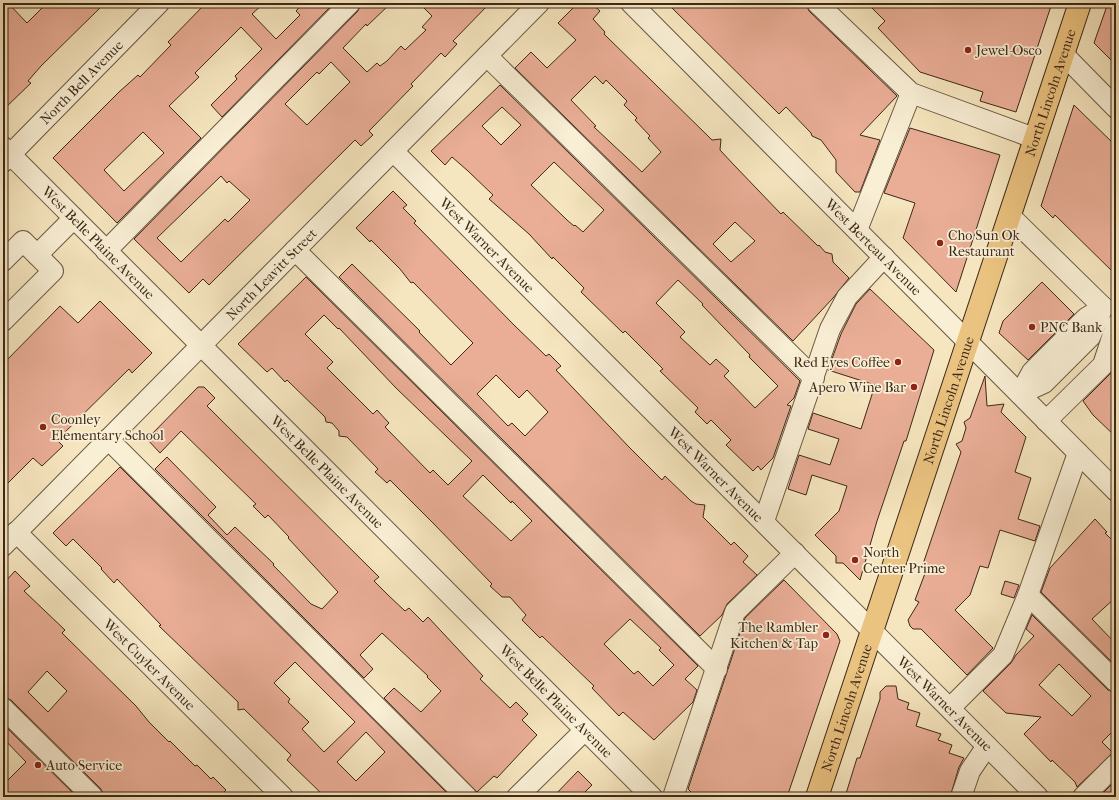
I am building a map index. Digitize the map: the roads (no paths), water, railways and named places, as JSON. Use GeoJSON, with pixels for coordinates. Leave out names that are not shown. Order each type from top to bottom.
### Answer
{"type":"FeatureCollection","features":[{"type":"Feature","properties":{"kind":"main road","name":"North Lincoln Avenue"},"geometry":{"type":"LineString","coordinates":[[817,797],[873,631],[1034,138],[1080,3]]}},
{"type":"Feature","properties":{"kind":"street","name":"North Bell Avenue"},"geometry":{"type":"LineString","coordinates":[[5,155],[160,3]]}},
{"type":"Feature","properties":{"kind":"street"},"geometry":{"type":"LineString","coordinates":[[106,251],[350,3]]}},
{"type":"Feature","properties":{"kind":"street","name":"North Leavitt Street"},"geometry":{"type":"LineString","coordinates":[[10,539],[539,3]]}},
{"type":"Feature","properties":{"kind":"street","name":"West Berteau Avenue"},"geometry":{"type":"LineString","coordinates":[[630,3],[1116,491]]}},
{"type":"Feature","properties":{"kind":"street"},"geometry":{"type":"LineString","coordinates":[[817,3],[911,94],[1034,138]]}},
{"type":"Feature","properties":{"kind":"street"},"geometry":{"type":"LineString","coordinates":[[1063,54],[1116,108]]}},
{"type":"Feature","properties":{"kind":"street"},"geometry":{"type":"LineString","coordinates":[[488,56],[814,378]]}},
{"type":"Feature","properties":{"kind":"street"},"geometry":{"type":"LineString","coordinates":[[857,230],[911,94]]}},
{"type":"Feature","properties":{"kind":"street","name":"West Warner Avenue"},"geometry":{"type":"LineString","coordinates":[[394,151],[1038,797]]}},
{"type":"Feature","properties":{"kind":"street","name":"West Belle Plaine Avenue"},"geometry":{"type":"LineString","coordinates":[[5,155],[74,218],[652,797]]}},
{"type":"Feature","properties":{"kind":"street"},"geometry":{"type":"LineString","coordinates":[[1009,215],[1103,307],[1086,318],[1032,372],[1020,394]]}},
{"type":"Feature","properties":{"kind":"street"},"geometry":{"type":"LineString","coordinates":[[37,255],[74,218]]}},
{"type":"Feature","properties":{"kind":"street"},"geometry":{"type":"LineString","coordinates":[[3,261],[23,241],[53,271],[3,321]]}},
{"type":"Feature","properties":{"kind":"street"},"geometry":{"type":"LineString","coordinates":[[295,250],[717,669]]}},
{"type":"Feature","properties":{"kind":"street"},"geometry":{"type":"LineString","coordinates":[[764,521],[830,330],[847,297],[884,257]]}},
{"type":"Feature","properties":{"kind":"street"},"geometry":{"type":"LineString","coordinates":[[1046,421],[1103,365],[1116,325]]}},
{"type":"Feature","properties":{"kind":"street"},"geometry":{"type":"LineString","coordinates":[[108,439],[467,797]]}},
{"type":"Feature","properties":{"kind":"street"},"geometry":{"type":"LineString","coordinates":[[950,708],[1004,655],[1028,596],[1078,453]]}},
{"type":"Feature","properties":{"kind":"street","name":"West Cuyler Avenue"},"geometry":{"type":"LineString","coordinates":[[10,539],[282,797]]}},
{"type":"Feature","properties":{"kind":"street"},"geometry":{"type":"LineString","coordinates":[[673,797],[735,612],[795,553]]}},
{"type":"Feature","properties":{"kind":"street"},"geometry":{"type":"LineString","coordinates":[[1028,596],[1116,682]]}},
{"type":"Feature","properties":{"kind":"street"},"geometry":{"type":"LineString","coordinates":[[3,708],[93,797]]}},
{"type":"Feature","properties":{"kind":"street"},"geometry":{"type":"LineString","coordinates":[[517,797],[585,730]]}},
{"type":"Feature","properties":{"kind":"street"},"geometry":{"type":"LineString","coordinates":[[961,797],[970,771],[987,746]]}},
{"type":"Feature","properties":{"kind":"street"},"geometry":{"type":"LineString","coordinates":[[1083,797],[1116,764]]}},
{"type":"Feature","properties":{"kind":"place","name":"Jewel-Osco"},"geometry":{"type":"Point","coordinates":[968,50]}},
{"type":"Feature","properties":{"kind":"place","name":"Cho Sun Ok Restaurant"},"geometry":{"type":"Point","coordinates":[940,243]}},
{"type":"Feature","properties":{"kind":"place","name":"PNC Bank"},"geometry":{"type":"Point","coordinates":[1032,327]}},
{"type":"Feature","properties":{"kind":"place","name":"Red Eyes Coffee"},"geometry":{"type":"Point","coordinates":[898,362]}},
{"type":"Feature","properties":{"kind":"place","name":"Apero Wine Bar"},"geometry":{"type":"Point","coordinates":[914,387]}},
{"type":"Feature","properties":{"kind":"place","name":"Coonley Elementary School"},"geometry":{"type":"Point","coordinates":[43,427]}},
{"type":"Feature","properties":{"kind":"place","name":"North Center Prime"},"geometry":{"type":"Point","coordinates":[855,560]}},
{"type":"Feature","properties":{"kind":"place","name":"The Rambler Kitchen & Tap"},"geometry":{"type":"Point","coordinates":[826,635]}},
{"type":"Feature","properties":{"kind":"place","name":"Auto Service"},"geometry":{"type":"Point","coordinates":[38,765]}}]}
